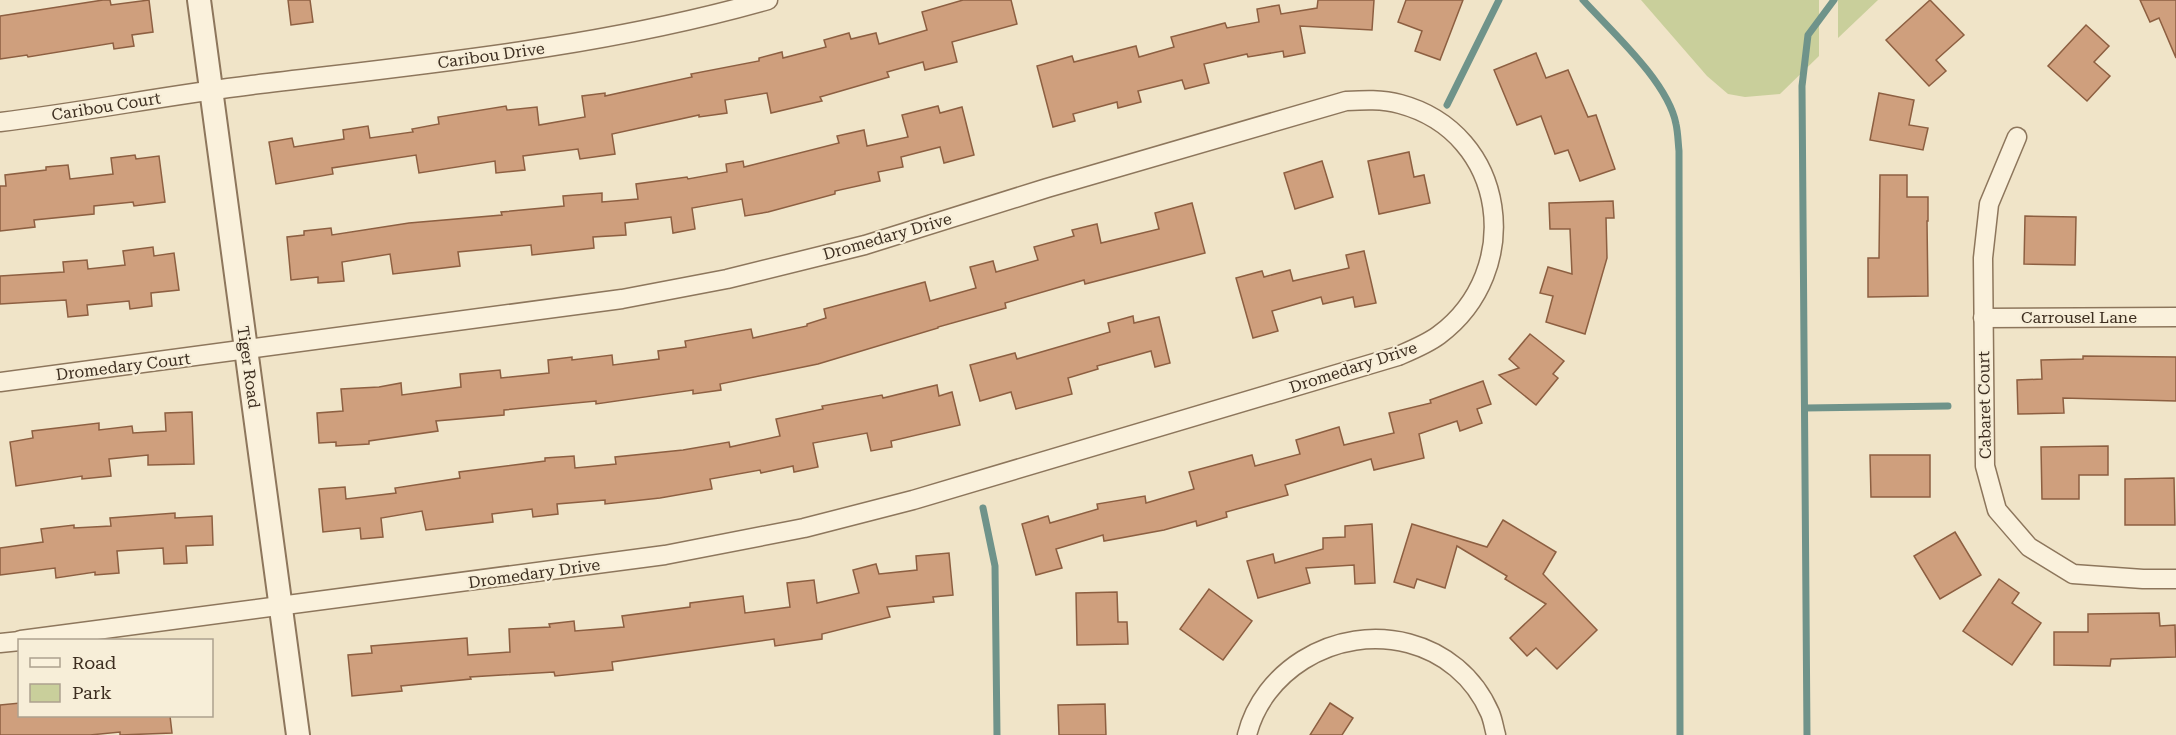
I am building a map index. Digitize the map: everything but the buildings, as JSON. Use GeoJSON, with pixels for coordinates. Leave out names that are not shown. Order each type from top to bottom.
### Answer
{"type":"FeatureCollection","features":[{"type":"Feature","properties":{"kind":"street","name":"Tiger Road"},"geometry":{"type":"LineString","coordinates":[[199,0],[298,735]]}},
{"type":"Feature","properties":{"kind":"street","name":"Caribou Drive"},"geometry":{"type":"LineString","coordinates":[[211,90],[407,67],[585,42],[733,10],[768,0]]}},
{"type":"Feature","properties":{"kind":"street","name":"Caribou Court"},"geometry":{"type":"LineString","coordinates":[[0,122],[211,90]]}},
{"type":"Feature","properties":{"kind":"street","name":"Dromedary Drive"},"geometry":{"type":"LineString","coordinates":[[247,350],[622,299],[727,279],[865,245],[1047,188],[1346,101],[1382,100],[1400,104],[1417,110],[1448,129],[1473,156],[1487,183],[1494,208],[1495,233],[1491,258],[1482,282],[1470,303],[1456,320],[1438,335],[1398,356],[913,500],[804,528],[665,555],[281,606]]}},
{"type":"Feature","properties":{"kind":"street","name":"Cabaret Court"},"geometry":{"type":"LineString","coordinates":[[2017,137],[1989,204],[1983,258],[1985,466],[1997,510],[2029,548],[2073,574],[2176,579]]}},
{"type":"Feature","properties":{"kind":"street","name":"Carrousel Lane"},"geometry":{"type":"LineString","coordinates":[[1983,318],[2176,317]]}},
{"type":"Feature","properties":{"kind":"street","name":"Dromedary Court"},"geometry":{"type":"LineString","coordinates":[[0,382],[247,350]]}},
{"type":"Feature","properties":{"kind":"street"},"geometry":{"type":"LineString","coordinates":[[35,639],[281,606]]}},
{"type":"Feature","properties":{"kind":"street"},"geometry":{"type":"LineString","coordinates":[[1247,735],[1259,704],[1289,669],[1314,653],[1334,644],[1374,638],[1415,645],[1451,664],[1480,695],[1490,713],[1496,735]]}},
{"type":"Feature","properties":{"kind":"street"},"geometry":{"type":"LineString","coordinates":[[0,643],[18,641]]}},
{"type":"Feature","properties":{"kind":"green space"},"geometry":{"type":"Polygon","coordinates":[[[1641,0],[1819,0],[1819,56],[1780,94],[1745,97],[1728,94],[1707,76],[1641,0]]]}},
{"type":"Feature","properties":{"kind":"green space"},"geometry":{"type":"Polygon","coordinates":[[[1838,0],[1878,0],[1838,38],[1838,0]]]}},
{"type":"Feature","properties":{"kind":"waterway"},"geometry":{"type":"LineString","coordinates":[[1447,105],[1499,0]]}},
{"type":"Feature","properties":{"kind":"waterway"},"geometry":{"type":"LineString","coordinates":[[1583,0],[1651,75],[1671,108],[1677,131],[1679,151],[1680,735]]}},
{"type":"Feature","properties":{"kind":"waterway"},"geometry":{"type":"LineString","coordinates":[[1807,735],[1802,86],[1808,35],[1834,0]]}},
{"type":"Feature","properties":{"kind":"waterway"},"geometry":{"type":"LineString","coordinates":[[1805,408],[1948,406]]}},
{"type":"Feature","properties":{"kind":"waterway"},"geometry":{"type":"LineString","coordinates":[[983,508],[995,566],[997,735]]}}]}
